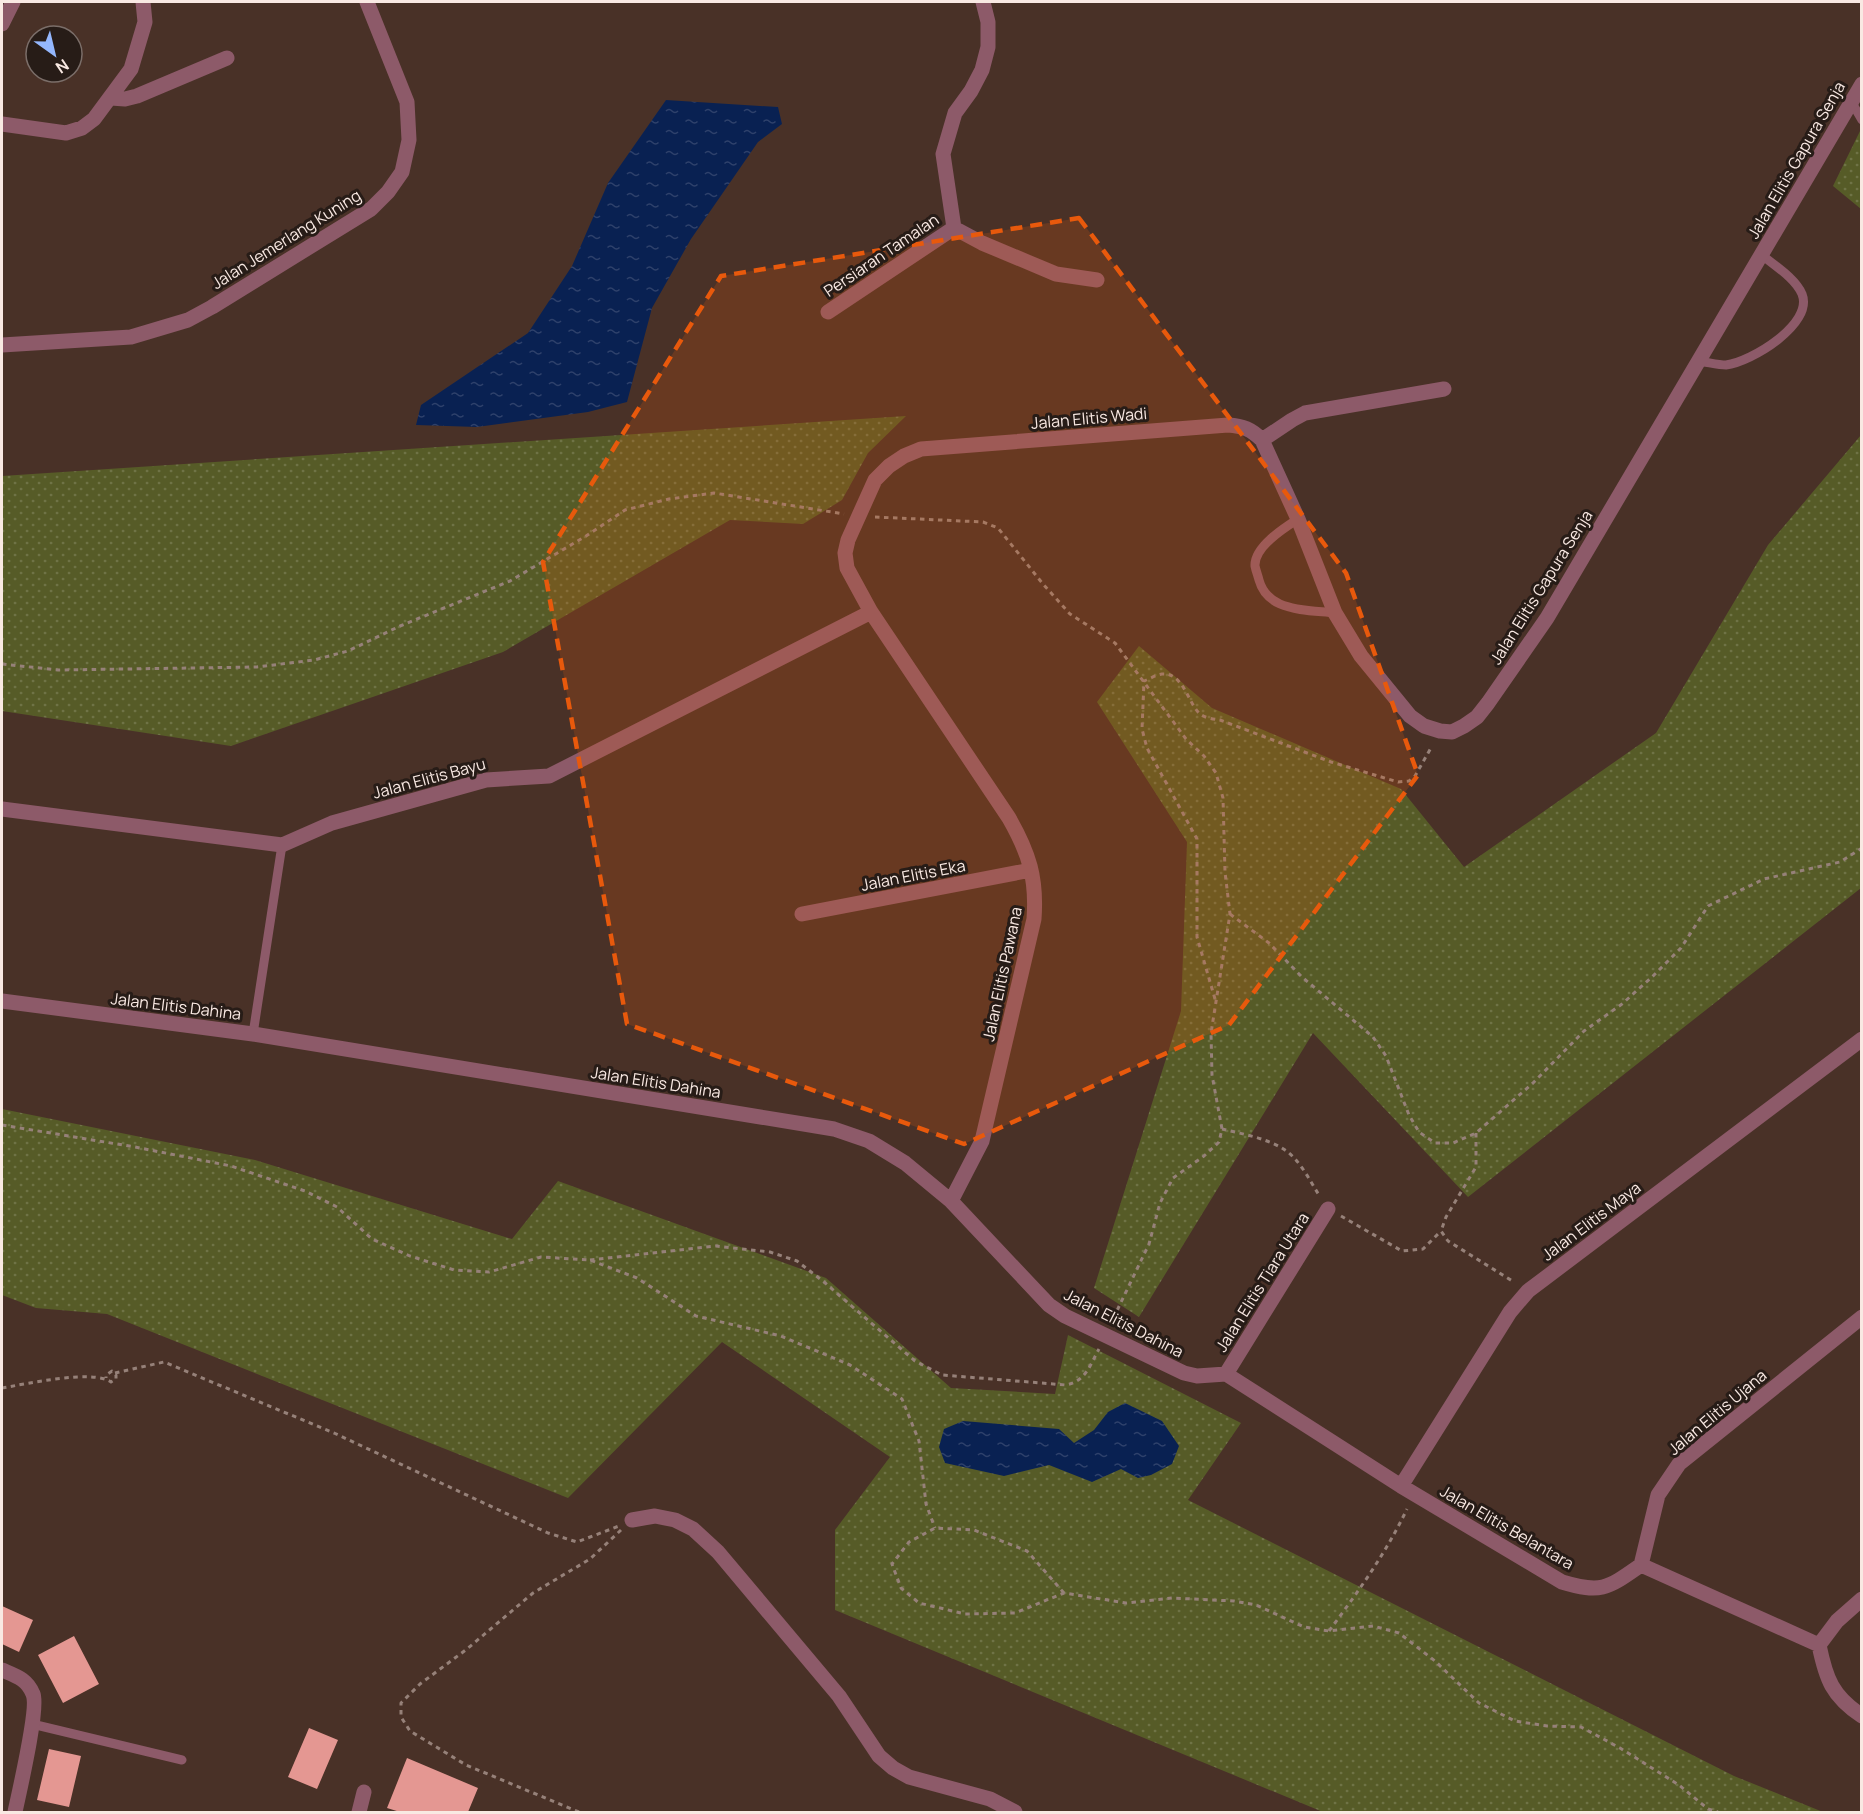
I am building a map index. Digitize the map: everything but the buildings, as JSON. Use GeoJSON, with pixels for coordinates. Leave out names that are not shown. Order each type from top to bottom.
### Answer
{"type":"FeatureCollection","features":[{"type":"Feature","properties":{"kind":"street"},"geometry":{"type":"LineString","coordinates":[[2,24],[13,2]]}},
{"type":"Feature","properties":{"kind":"street"},"geometry":{"type":"LineString","coordinates":[[2,124],[66,133],[82,128],[94,119],[131,69],[145,22],[143,2]]}},
{"type":"Feature","properties":{"kind":"street","name":"Jalan Jemerlang Kuning"},"geometry":{"type":"LineString","coordinates":[[2,345],[131,337],[188,320],[371,209],[388,192],[402,172],[410,140],[407,102],[367,2]]}},
{"type":"Feature","properties":{"kind":"street"},"geometry":{"type":"LineString","coordinates":[[983,2],[988,22],[988,39],[982,69],[971,91],[955,113],[943,154],[954,228],[982,243],[1056,273],[1097,280]]}},
{"type":"Feature","properties":{"kind":"street"},"geometry":{"type":"LineString","coordinates":[[111,98],[125,99],[137,96],[227,58]]}},
{"type":"Feature","properties":{"kind":"street","name":"Jalan Elitis Gapura Senja"},"geometry":{"type":"LineString","coordinates":[[1440,731],[1452,732],[1477,717],[1547,618],[1762,255],[1850,100],[1862,84]]}},
{"type":"Feature","properties":{"kind":"street","name":"Persiaran Tamalan"},"geometry":{"type":"LineString","coordinates":[[828,312],[954,228]]}},
{"type":"Feature","properties":{"kind":"street"},"geometry":{"type":"LineString","coordinates":[[1440,731],[1424,726],[1410,716],[1361,656],[1335,612],[1298,519],[1262,440],[1305,413],[1444,389]]}},
{"type":"Feature","properties":{"kind":"street","name":"Jalan Elitis Wadi"},"geometry":{"type":"LineString","coordinates":[[871,612],[847,568],[845,553],[848,540],[875,480],[889,466],[904,456],[921,449],[1227,425],[1252,430],[1262,440]]}},
{"type":"Feature","properties":{"kind":"street","name":"Jalan Elitis Bayu"},"geometry":{"type":"LineString","coordinates":[[282,845],[332,823],[486,780],[549,776],[871,612]]}},
{"type":"Feature","properties":{"kind":"street","name":"Jalan Elitis Pawana"},"geometry":{"type":"LineString","coordinates":[[871,612],[1009,818],[1024,846],[1036,894],[1034,919],[982,1141],[951,1201]]}},
{"type":"Feature","properties":{"kind":"street"},"geometry":{"type":"LineString","coordinates":[[2,809],[282,845]]}},
{"type":"Feature","properties":{"kind":"street","name":"Jalan Elitis Eka"},"geometry":{"type":"LineString","coordinates":[[802,914],[1031,870]]}},
{"type":"Feature","properties":{"kind":"street","name":"Jalan Elitis Dahina"},"geometry":{"type":"LineString","coordinates":[[2,1001],[253,1034],[834,1129],[869,1141],[905,1163],[951,1201],[1049,1305],[1065,1316],[1184,1374],[1197,1376],[1226,1374]]}},
{"type":"Feature","properties":{"kind":"street","name":"Jalan Elitis Maya"},"geometry":{"type":"LineString","coordinates":[[1405,1489],[1509,1312],[1528,1291],[1862,1040]]}},
{"type":"Feature","properties":{"kind":"street","name":"Jalan Elitis Tiara Utara"},"geometry":{"type":"LineString","coordinates":[[1226,1374],[1328,1209]]}},
{"type":"Feature","properties":{"kind":"street","name":"Jalan Elitis Ujana"},"geometry":{"type":"LineString","coordinates":[[1641,1565],[1658,1495],[1679,1464],[1862,1317]]}},
{"type":"Feature","properties":{"kind":"street","name":"Jalan Elitis Belantara"},"geometry":{"type":"LineString","coordinates":[[1226,1374],[1405,1489],[1562,1582],[1586,1589],[1606,1587],[1641,1565]]}},
{"type":"Feature","properties":{"kind":"street"},"geometry":{"type":"LineString","coordinates":[[632,1520],[655,1516],[675,1520],[693,1529],[718,1552],[839,1696],[879,1755],[893,1768],[909,1777],[990,1799],[1015,1812]]}},
{"type":"Feature","properties":{"kind":"street"},"geometry":{"type":"LineString","coordinates":[[1641,1565],[1819,1645]]}},
{"type":"Feature","properties":{"kind":"street"},"geometry":{"type":"LineString","coordinates":[[1862,1599],[1837,1621],[1819,1645],[1824,1670],[1832,1688],[1846,1706],[1862,1716]]}},
{"type":"Feature","properties":{"kind":"street"},"geometry":{"type":"LineString","coordinates":[[2,1670],[24,1679],[34,1696],[32,1724],[15,1812]]}},
{"type":"Feature","properties":{"kind":"street"},"geometry":{"type":"LineString","coordinates":[[359,1812],[364,1792]]}},
{"type":"Feature","properties":{"kind":"lane"},"geometry":{"type":"LineString","coordinates":[[1850,100],[1862,120]]}},
{"type":"Feature","properties":{"kind":"lane","name":"Jalan Elitis Gapura Senja"},"geometry":{"type":"LineString","coordinates":[[1698,361],[1726,365],[1740,361],[1770,346],[1794,326],[1802,313],[1803,296],[1794,282],[1762,255]]}},
{"type":"Feature","properties":{"kind":"lane"},"geometry":{"type":"LineString","coordinates":[[1298,519],[1268,542],[1257,556],[1255,566],[1261,588],[1267,596],[1292,608],[1335,612]]}},
{"type":"Feature","properties":{"kind":"lane"},"geometry":{"type":"LineString","coordinates":[[253,1034],[282,845]]}},
{"type":"Feature","properties":{"kind":"lane"},"geometry":{"type":"LineString","coordinates":[[32,1724],[182,1760]]}},
{"type":"Feature","properties":{"kind":"path"},"geometry":{"type":"LineString","coordinates":[[2,664],[58,670],[257,667],[314,660],[348,651],[400,626],[510,581],[625,510],[669,499],[714,493],[858,516],[983,522],[998,528],[1070,614],[1115,643],[1186,739],[1204,756],[1216,773],[1223,798],[1230,914],[1211,1033],[1212,1075],[1222,1129],[1219,1143],[1173,1178],[1160,1203],[1149,1244],[1105,1337],[1086,1373],[1076,1383],[1066,1385],[950,1377],[915,1361],[797,1261],[770,1252],[716,1246],[590,1260],[541,1257],[489,1272],[454,1270],[410,1256],[372,1239],[337,1207],[305,1191],[231,1166],[2,1125]]}},
{"type":"Feature","properties":{"kind":"path"},"geometry":{"type":"LineString","coordinates":[[1144,681],[1161,674],[1169,675],[1178,681],[1199,713],[1208,718],[1221,720],[1331,762],[1398,782],[1409,782],[1415,776],[1440,731]]}},
{"type":"Feature","properties":{"kind":"path"},"geometry":{"type":"LineString","coordinates":[[1144,681],[1142,729],[1146,748],[1197,839],[1197,937],[1215,1001]]}},
{"type":"Feature","properties":{"kind":"path"},"geometry":{"type":"LineString","coordinates":[[1230,914],[1269,943],[1331,1003],[1373,1037],[1386,1056],[1409,1115],[1419,1132],[1435,1143],[1453,1143],[1476,1133],[1533,1083],[1584,1031],[1622,1004],[1682,948],[1708,906],[1764,879],[1840,862],[1862,848]]}},
{"type":"Feature","properties":{"kind":"path"},"geometry":{"type":"LineString","coordinates":[[1222,1129],[1257,1138],[1285,1150],[1300,1166],[1328,1209],[1402,1251],[1422,1249],[1441,1231],[1446,1217],[1476,1167],[1476,1133]]}},
{"type":"Feature","properties":{"kind":"path"},"geometry":{"type":"LineString","coordinates":[[1441,1231],[1448,1241],[1528,1291]]}},
{"type":"Feature","properties":{"kind":"path"},"geometry":{"type":"LineString","coordinates":[[590,1260],[637,1278],[696,1316],[782,1336],[850,1365],[902,1400],[919,1441],[926,1504],[935,1528]]}},
{"type":"Feature","properties":{"kind":"path"},"geometry":{"type":"LineString","coordinates":[[106,1378],[109,1372],[115,1373],[165,1362],[334,1433],[548,1533],[577,1542],[632,1520]]}},
{"type":"Feature","properties":{"kind":"path"},"geometry":{"type":"LineString","coordinates":[[2,1388],[83,1376],[114,1381],[115,1373]]}},
{"type":"Feature","properties":{"kind":"path"},"geometry":{"type":"LineString","coordinates":[[1329,1631],[1365,1583],[1394,1536],[1408,1507],[1405,1489]]}},
{"type":"Feature","properties":{"kind":"path"},"geometry":{"type":"LineString","coordinates":[[579,1812],[465,1765],[410,1731],[401,1718],[401,1703],[420,1684],[467,1649],[533,1593],[590,1559],[632,1520]]}},
{"type":"Feature","properties":{"kind":"path"},"geometry":{"type":"LineString","coordinates":[[1064,1593],[1027,1551],[974,1530],[935,1528],[909,1542],[892,1564],[901,1588],[920,1603],[965,1614],[1015,1613],[1064,1593],[1126,1603],[1172,1598],[1234,1601],[1256,1605],[1304,1627],[1329,1631],[1373,1626],[1399,1633],[1435,1661],[1458,1686],[1479,1703],[1515,1721],[1547,1726],[1581,1727],[1640,1760],[1679,1785],[1708,1809],[1718,1812]]}},
{"type":"Feature","properties":{"kind":"highlighted area"},"geometry":{"type":"Polygon","coordinates":[[[1079,218],[1346,573],[1418,775],[1229,1025],[964,1144],[627,1024],[543,562],[721,276],[1079,218]]]}},
{"type":"Feature","properties":{"kind":"green space"},"geometry":{"type":"Polygon","coordinates":[[[1861,129],[1861,209],[1833,186],[1861,129]]]}},
{"type":"Feature","properties":{"kind":"green space"},"geometry":{"type":"Polygon","coordinates":[[[906,416],[868,453],[842,500],[803,524],[730,520],[503,652],[231,746],[2,711],[2,476],[906,416]]]}},
{"type":"Feature","properties":{"kind":"green space"},"geometry":{"type":"Polygon","coordinates":[[[1861,435],[1861,888],[1468,1197],[1313,1033],[1139,1317],[1094,1288],[1181,1011],[1187,842],[1097,702],[1139,646],[1212,708],[1401,789],[1464,867],[1656,733],[1768,545],[1861,435]]]}},
{"type":"Feature","properties":{"kind":"green space"},"geometry":{"type":"Polygon","coordinates":[[[2,1109],[255,1160],[512,1239],[558,1181],[826,1278],[951,1388],[1055,1394],[1068,1335],[1241,1423],[1188,1500],[1734,1776],[1823,1812],[1323,1812],[835,1610],[835,1530],[890,1457],[722,1342],[568,1498],[107,1314],[36,1308],[2,1295],[2,1109]]]}},
{"type":"Feature","properties":{"kind":"water"},"geometry":{"type":"Polygon","coordinates":[[[666,100],[778,107],[782,124],[758,142],[691,239],[652,308],[627,402],[588,412],[477,427],[416,425],[421,405],[528,333],[572,266],[608,183],[666,100]]]}},
{"type":"Feature","properties":{"kind":"water"},"geometry":{"type":"Polygon","coordinates":[[[1125,1403],[1162,1421],[1179,1446],[1172,1464],[1151,1475],[1138,1478],[1121,1469],[1092,1482],[1049,1465],[1004,1476],[945,1463],[939,1447],[944,1429],[963,1421],[1059,1429],[1074,1443],[1094,1430],[1108,1412],[1125,1403]]]}}]}
